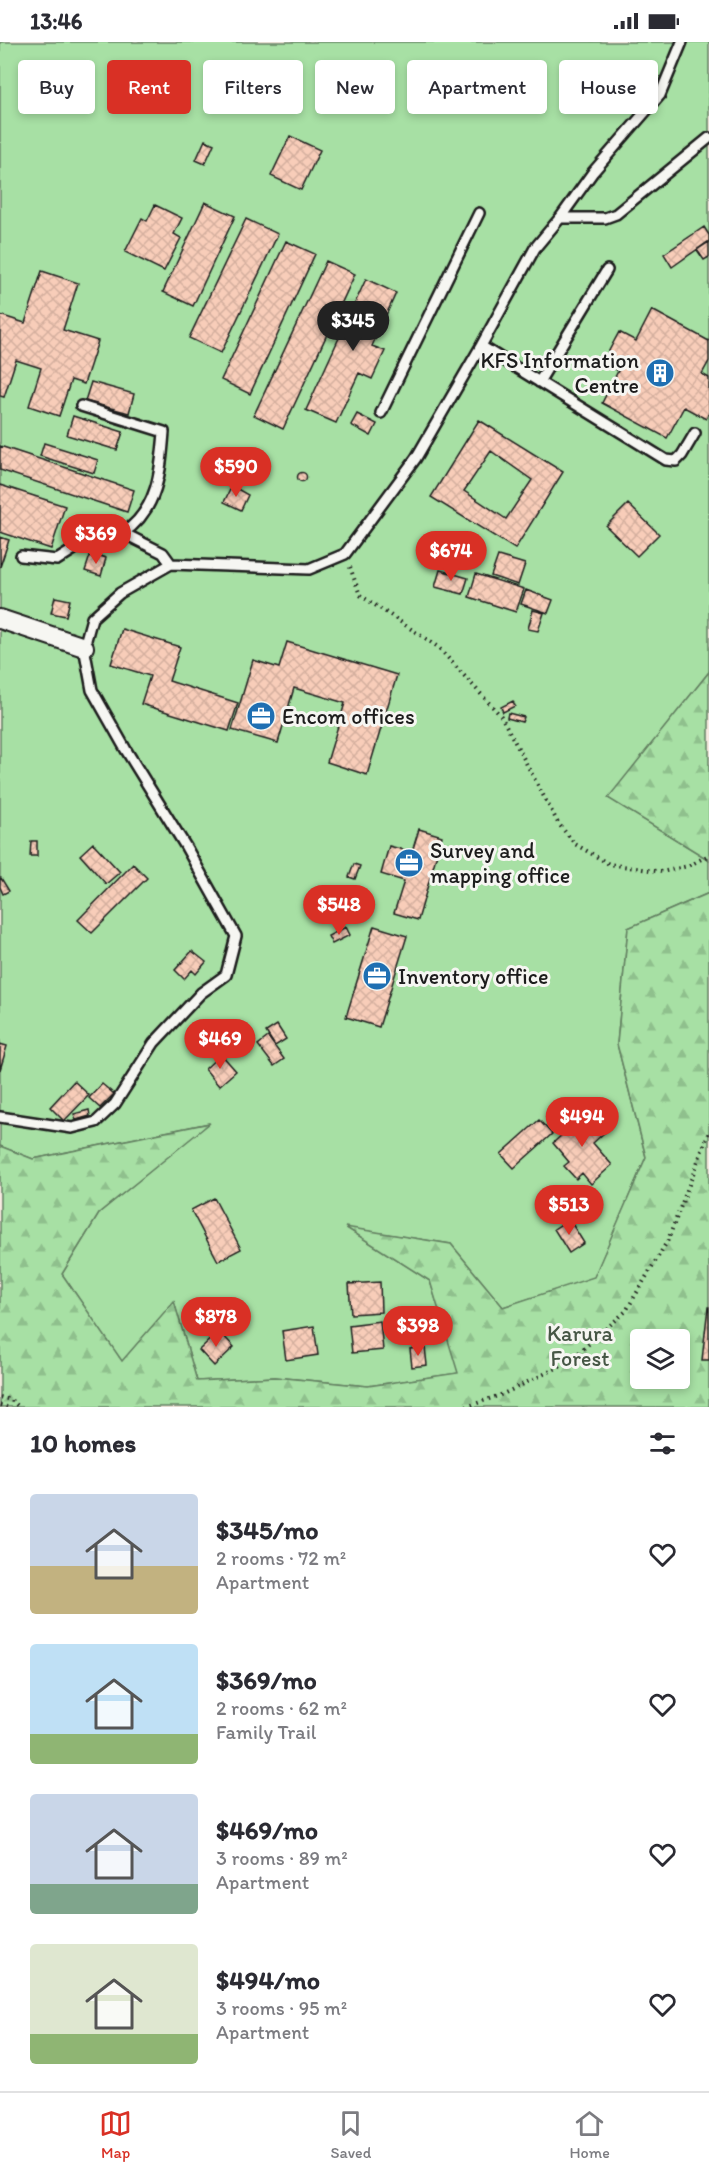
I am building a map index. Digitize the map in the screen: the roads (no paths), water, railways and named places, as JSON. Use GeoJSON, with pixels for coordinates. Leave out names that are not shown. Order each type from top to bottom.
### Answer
{"type":"FeatureCollection","features":[{"type":"Feature","properties":{"kind":"street"},"geometry":{"type":"LineString","coordinates":[[0,619],[84,647]]}},
{"type":"Feature","properties":{"kind":"lane"},"geometry":{"type":"LineString","coordinates":[[0,1117],[72,1128],[96,1122],[115,1104],[154,1043],[201,993],[226,975],[236,936],[186,847],[92,690],[84,647],[92,618],[120,593],[171,564],[309,568],[345,554],[416,458],[535,248],[593,172],[660,94],[682,42]]}},
{"type":"Feature","properties":{"kind":"lane"},"geometry":{"type":"LineString","coordinates":[[560,218],[605,218],[616,214],[709,138]]}},
{"type":"Feature","properties":{"kind":"lane"},"geometry":{"type":"LineString","coordinates":[[381,413],[479,213]]}},
{"type":"Feature","properties":{"kind":"lane"},"geometry":{"type":"LineString","coordinates":[[539,382],[608,270]]}},
{"type":"Feature","properties":{"kind":"lane"},"geometry":{"type":"LineString","coordinates":[[481,346],[666,460],[676,461],[695,433]]}},
{"type":"Feature","properties":{"kind":"lane"},"geometry":{"type":"LineString","coordinates":[[21,556],[57,560],[95,536],[123,533],[133,526],[147,510],[161,473],[164,432],[81,406]]}},
{"type":"Feature","properties":{"kind":"lane"},"geometry":{"type":"LineString","coordinates":[[123,533],[163,553],[171,564]]}},
{"type":"Feature","properties":{"kind":"place","name":"KFS Information Centre"},"geometry":{"type":"Point","coordinates":[660,373]}},
{"type":"Feature","properties":{"kind":"place","name":"Encom offices"},"geometry":{"type":"Point","coordinates":[261,716]}},
{"type":"Feature","properties":{"kind":"place","name":"Survey and mapping office"},"geometry":{"type":"Point","coordinates":[409,863]}},
{"type":"Feature","properties":{"kind":"place","name":"Inventory office"},"geometry":{"type":"Point","coordinates":[377,976]}},
{"type":"Feature","properties":{"kind":"park label","name":"Karura Forest"},"geometry":{"type":"Point","coordinates":[580,1346]}}]}
